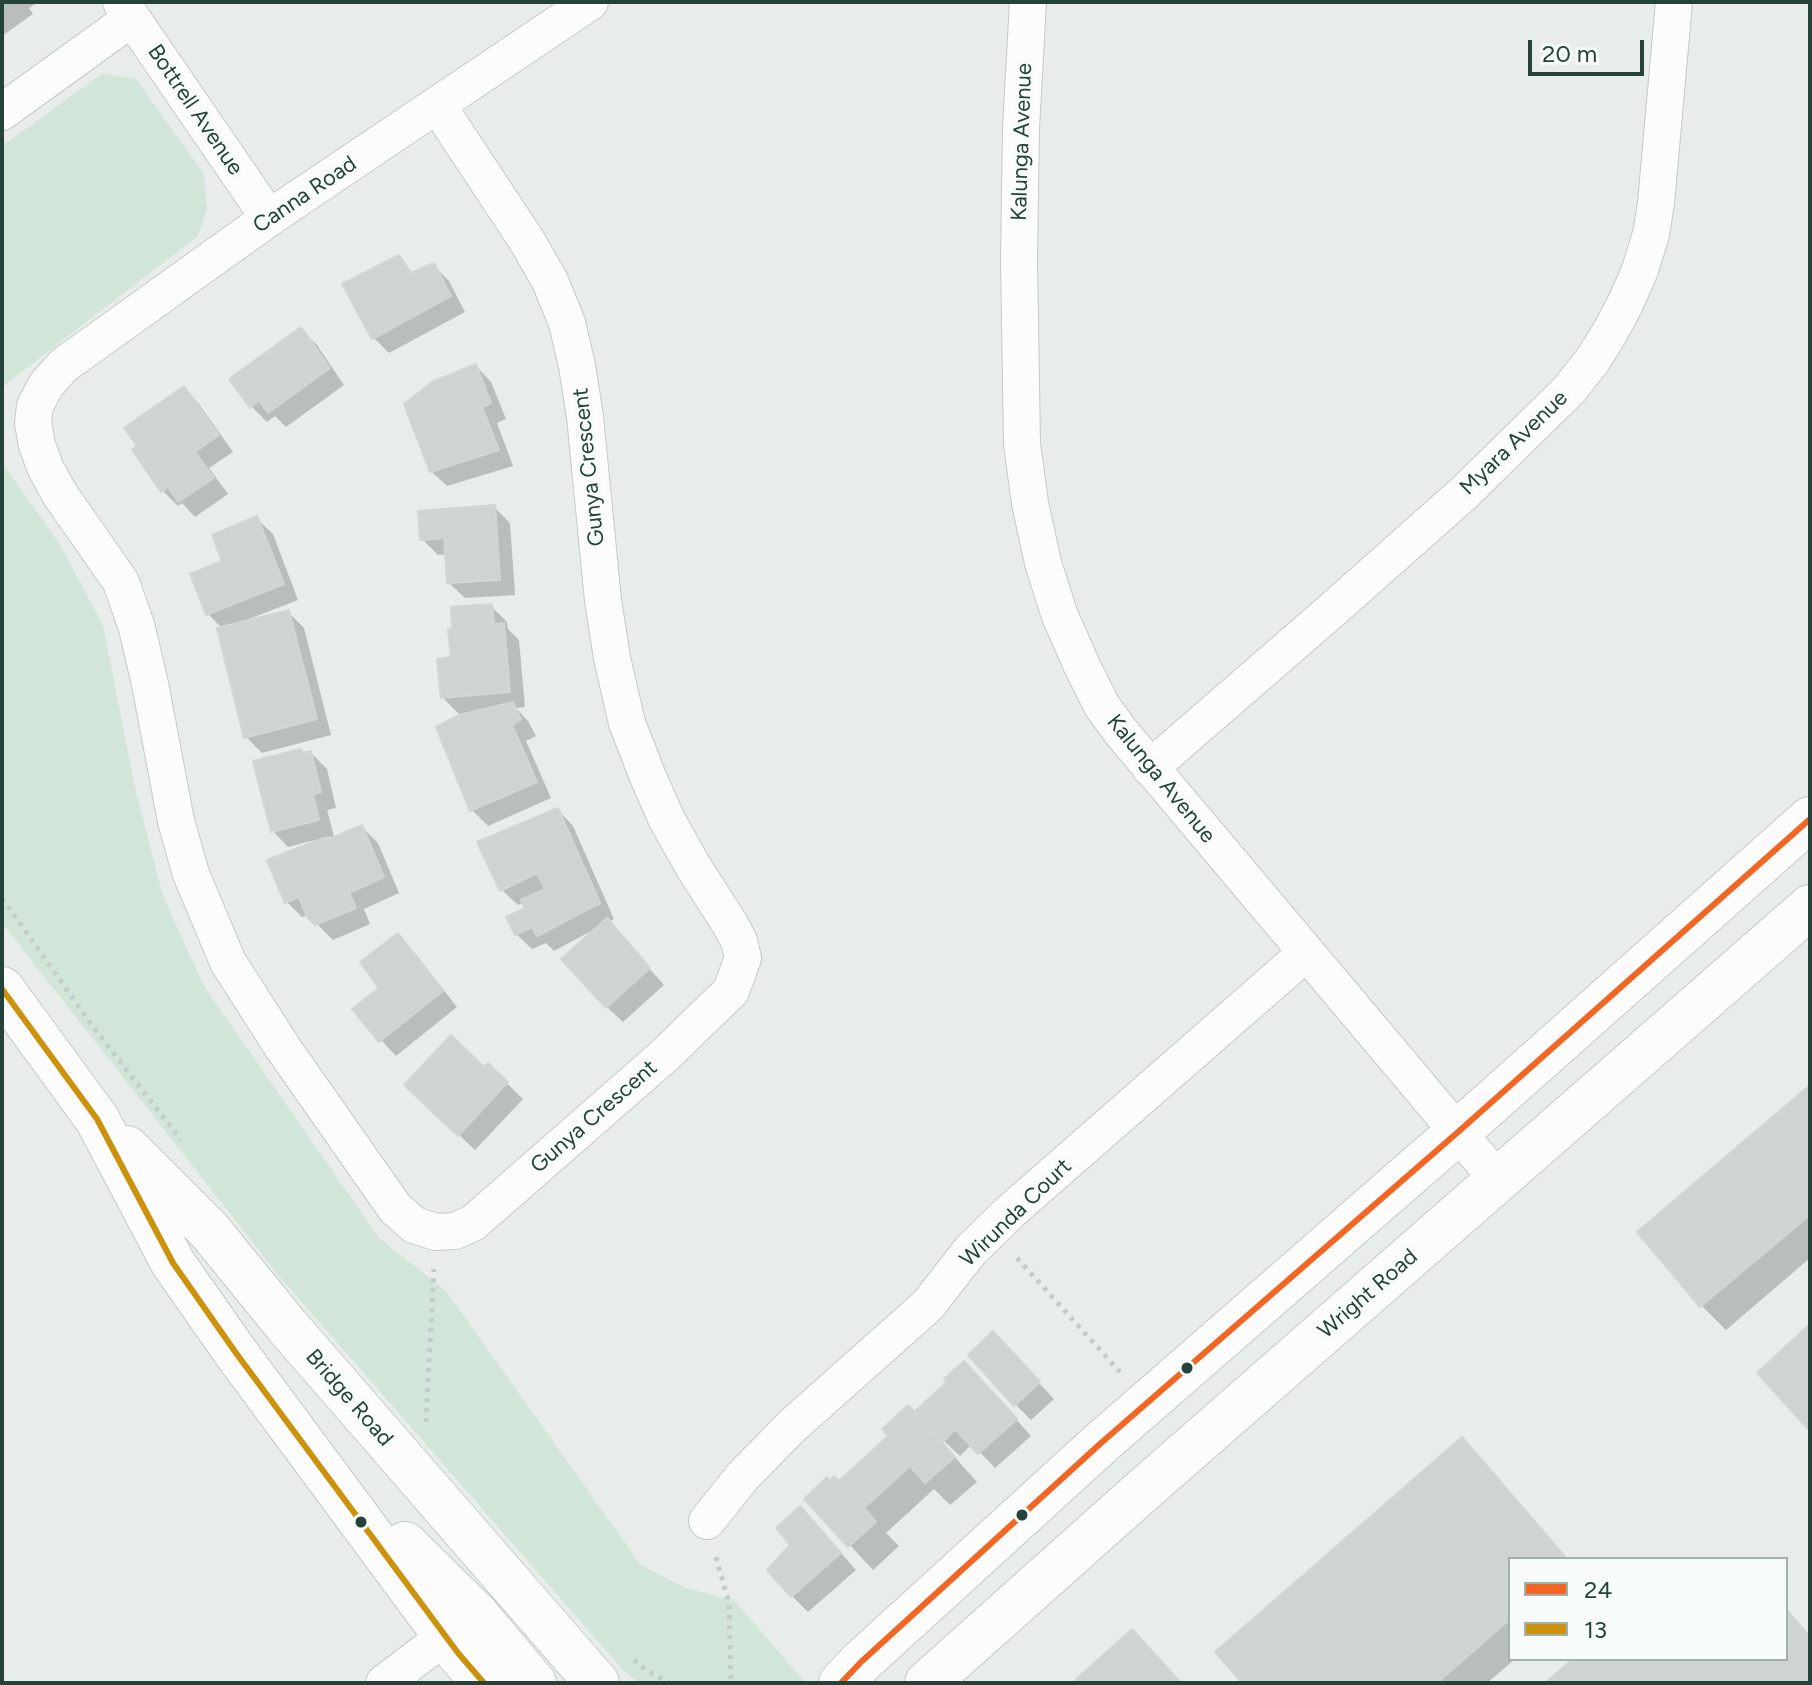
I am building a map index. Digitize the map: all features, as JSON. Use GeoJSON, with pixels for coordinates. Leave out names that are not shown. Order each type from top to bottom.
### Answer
{"type":"FeatureCollection","features":[{"type":"Feature","properties":{"kind":"main road"},"geometry":{"type":"LineString","coordinates":[[841,1683],[1101,1443],[1458,1132],[1810,819]]}},
{"type":"Feature","properties":{"kind":"main road","name":"Wright Road"},"geometry":{"type":"LineString","coordinates":[[927,1683],[1810,907]]}},
{"type":"Feature","properties":{"kind":"main road","name":"Bridge Road"},"geometry":{"type":"LineString","coordinates":[[2,989],[97,1119],[173,1263],[458,1653],[484,1683]]}},
{"type":"Feature","properties":{"kind":"main road","name":"Bridge Road"},"geometry":{"type":"LineString","coordinates":[[97,1119],[209,1230],[287,1326],[597,1683]]}},
{"type":"Feature","properties":{"kind":"main road"},"geometry":{"type":"LineString","coordinates":[[305,1446],[476,1614],[534,1683]]}},
{"type":"Feature","properties":{"kind":"main road"},"geometry":{"type":"LineString","coordinates":[[977,1556],[1018,1602]]}},
{"type":"Feature","properties":{"kind":"street","name":"Canna Road"},"geometry":{"type":"LineString","coordinates":[[436,1232],[414,1225],[395,1208],[283,1048],[228,962],[191,874],[176,821],[137,628],[121,582],[80,526],[45,467],[33,423],[35,406],[46,385],[64,365],[269,218],[590,2]]}},
{"type":"Feature","properties":{"kind":"street","name":"Kalunga Avenue"},"geometry":{"type":"LineString","coordinates":[[1028,2],[1021,128],[1019,260],[1022,444],[1043,563],[1060,616],[1102,706],[1150,768],[1498,1180]]}},
{"type":"Feature","properties":{"kind":"street","name":"Myara Avenue"},"geometry":{"type":"LineString","coordinates":[[1150,768],[1464,493],[1569,390],[1592,361],[1625,304],[1651,234],[1674,2]]}},
{"type":"Feature","properties":{"kind":"street"},"geometry":{"type":"LineString","coordinates":[[2,112],[126,10]]}},
{"type":"Feature","properties":{"kind":"street","name":"Bottrell Avenue"},"geometry":{"type":"LineString","coordinates":[[126,10],[269,218]]}},
{"type":"Feature","properties":{"kind":"street","name":"Gunya Crescent"},"geometry":{"type":"LineString","coordinates":[[436,1232],[455,1231],[473,1223],[665,1055],[731,991],[743,958],[730,924],[667,820],[627,723],[603,600],[585,417],[567,323],[550,281],[527,241],[438,106]]}},
{"type":"Feature","properties":{"kind":"street","name":"Wirunda Court"},"geometry":{"type":"LineString","coordinates":[[707,1521],[743,1476],[792,1426],[928,1305],[970,1251],[992,1230],[1306,953]]}},
{"type":"Feature","properties":{"kind":"street"},"geometry":{"type":"LineString","coordinates":[[384,1683],[446,1636]]}},
{"type":"Feature","properties":{"kind":"path"},"geometry":{"type":"LineString","coordinates":[[992,1230],[1127,1381]]}},
{"type":"Feature","properties":{"kind":"path"},"geometry":{"type":"LineString","coordinates":[[426,1428],[436,1232]]}},
{"type":"Feature","properties":{"kind":"path"},"geometry":{"type":"LineString","coordinates":[[707,1521],[729,1603],[731,1683]]}},
{"type":"Feature","properties":{"kind":"green space"},"geometry":{"type":"Polygon","coordinates":[[[103,73],[136,79],[204,174],[207,210],[198,236],[2,387],[2,146],[103,73]]]}},
{"type":"Feature","properties":{"kind":"green space"},"geometry":{"type":"Polygon","coordinates":[[[2,463],[59,543],[103,625],[136,792],[163,896],[204,986],[379,1238],[446,1291],[641,1565],[686,1588],[734,1600],[804,1681],[639,1683],[623,1670],[279,1276],[2,923],[2,463]]]}},
{"type":"Feature","properties":{"kind":"building"},"geometry":{"type":"Polygon","coordinates":[[[399,255],[411,273],[434,263],[451,296],[372,339],[342,284],[399,255]]]}},
{"type":"Feature","properties":{"kind":"building"},"geometry":{"type":"Polygon","coordinates":[[[301,327],[330,368],[268,413],[259,400],[250,408],[229,379],[301,327]]]}},
{"type":"Feature","properties":{"kind":"building"},"geometry":{"type":"Polygon","coordinates":[[[476,364],[491,403],[482,407],[499,450],[430,472],[404,404],[432,382],[476,364]]]}},
{"type":"Feature","properties":{"kind":"building"},"geometry":{"type":"Polygon","coordinates":[[[184,386],[219,435],[195,452],[214,478],[178,502],[168,487],[161,492],[132,450],[137,446],[124,428],[184,386]]]}},
{"type":"Feature","properties":{"kind":"building"},"geometry":{"type":"Polygon","coordinates":[[[495,505],[500,580],[447,583],[444,538],[420,540],[418,511],[495,505]]]}},
{"type":"Feature","properties":{"kind":"building"},"geometry":{"type":"Polygon","coordinates":[[[257,516],[284,584],[206,615],[190,574],[222,561],[212,535],[257,516]]]}},
{"type":"Feature","properties":{"kind":"building"},"geometry":{"type":"Polygon","coordinates":[[[492,604],[494,624],[504,623],[510,692],[441,698],[437,659],[451,657],[448,630],[452,628],[451,607],[492,604]]]}},
{"type":"Feature","properties":{"kind":"building"},"geometry":{"type":"Polygon","coordinates":[[[289,610],[317,719],[244,738],[217,628],[289,610]]]}},
{"type":"Feature","properties":{"kind":"building"},"geometry":{"type":"Polygon","coordinates":[[[513,702],[521,720],[512,725],[537,782],[470,811],[436,727],[459,715],[513,702]]]}},
{"type":"Feature","properties":{"kind":"building"},"geometry":{"type":"Polygon","coordinates":[[[301,749],[302,753],[311,751],[321,792],[313,794],[319,820],[271,832],[253,761],[301,749]]]}},
{"type":"Feature","properties":{"kind":"building"},"geometry":{"type":"Polygon","coordinates":[[[558,808],[600,903],[537,936],[532,927],[515,935],[506,917],[525,908],[521,900],[545,889],[537,873],[500,891],[477,842],[558,808]]]}},
{"type":"Feature","properties":{"kind":"building"},"geometry":{"type":"Polygon","coordinates":[[[362,825],[384,877],[349,893],[356,908],[315,925],[307,917],[299,897],[285,903],[267,860],[362,825]]]}},
{"type":"Feature","properties":{"kind":"building"},"geometry":{"type":"Polygon","coordinates":[[[607,918],[650,968],[606,1008],[561,959],[607,918]]]}},
{"type":"Feature","properties":{"kind":"building"},"geometry":{"type":"Polygon","coordinates":[[[398,933],[443,991],[379,1042],[352,1009],[379,988],[360,962],[398,933]]]}},
{"type":"Feature","properties":{"kind":"building"},"geometry":{"type":"Polygon","coordinates":[[[451,1035],[484,1067],[488,1063],[508,1082],[458,1136],[404,1085],[451,1035]]]}},
{"type":"Feature","properties":{"kind":"building"},"geometry":{"type":"Polygon","coordinates":[[[1810,1085],[1810,1215],[1700,1307],[1637,1232],[1810,1085]]]}},
{"type":"Feature","properties":{"kind":"building"},"geometry":{"type":"Polygon","coordinates":[[[1810,1324],[1810,1431],[1757,1373],[1810,1324]]]}},
{"type":"Feature","properties":{"kind":"building"},"geometry":{"type":"Polygon","coordinates":[[[993,1331],[1040,1382],[1014,1406],[968,1355],[993,1331]]]}},
{"type":"Feature","properties":{"kind":"building"},"geometry":{"type":"Polygon","coordinates":[[[964,1361],[1017,1419],[978,1454],[955,1429],[943,1442],[915,1411],[947,1382],[944,1379],[964,1361]]]}},
{"type":"Feature","properties":{"kind":"building"},"geometry":{"type":"Polygon","coordinates":[[[908,1405],[955,1457],[925,1483],[910,1466],[864,1508],[876,1522],[848,1547],[804,1499],[827,1477],[830,1481],[834,1476],[839,1481],[888,1436],[882,1429],[908,1405]]]}},
{"type":"Feature","properties":{"kind":"building"},"geometry":{"type":"Polygon","coordinates":[[[1462,1437],[1565,1557],[1508,1557],[1508,1621],[1437,1683],[1242,1683],[1215,1652],[1462,1437]]]}},
{"type":"Feature","properties":{"kind":"building"},"geometry":{"type":"Polygon","coordinates":[[[800,1506],[841,1553],[791,1597],[767,1570],[790,1545],[776,1528],[800,1506]]]}},
{"type":"Feature","properties":{"kind":"building"},"geometry":{"type":"Polygon","coordinates":[[[1788,1611],[1810,1637],[1810,1683],[1545,1683],[1571,1661],[1788,1661],[1788,1611]]]}},
{"type":"Feature","properties":{"kind":"building"},"geometry":{"type":"Polygon","coordinates":[[[1132,1629],[1181,1683],[1072,1683],[1132,1629]]]}},
{"type":"Feature","properties":{"kind":"transit line","name":"24"},"geometry":{"type":"LineString","coordinates":[[841,1683],[1101,1443],[1458,1132],[1810,819]]}},
{"type":"Feature","properties":{"kind":"transit line","name":"13"},"geometry":{"type":"LineString","coordinates":[[2,989],[97,1119],[173,1263],[458,1653],[484,1683]]}}]}
